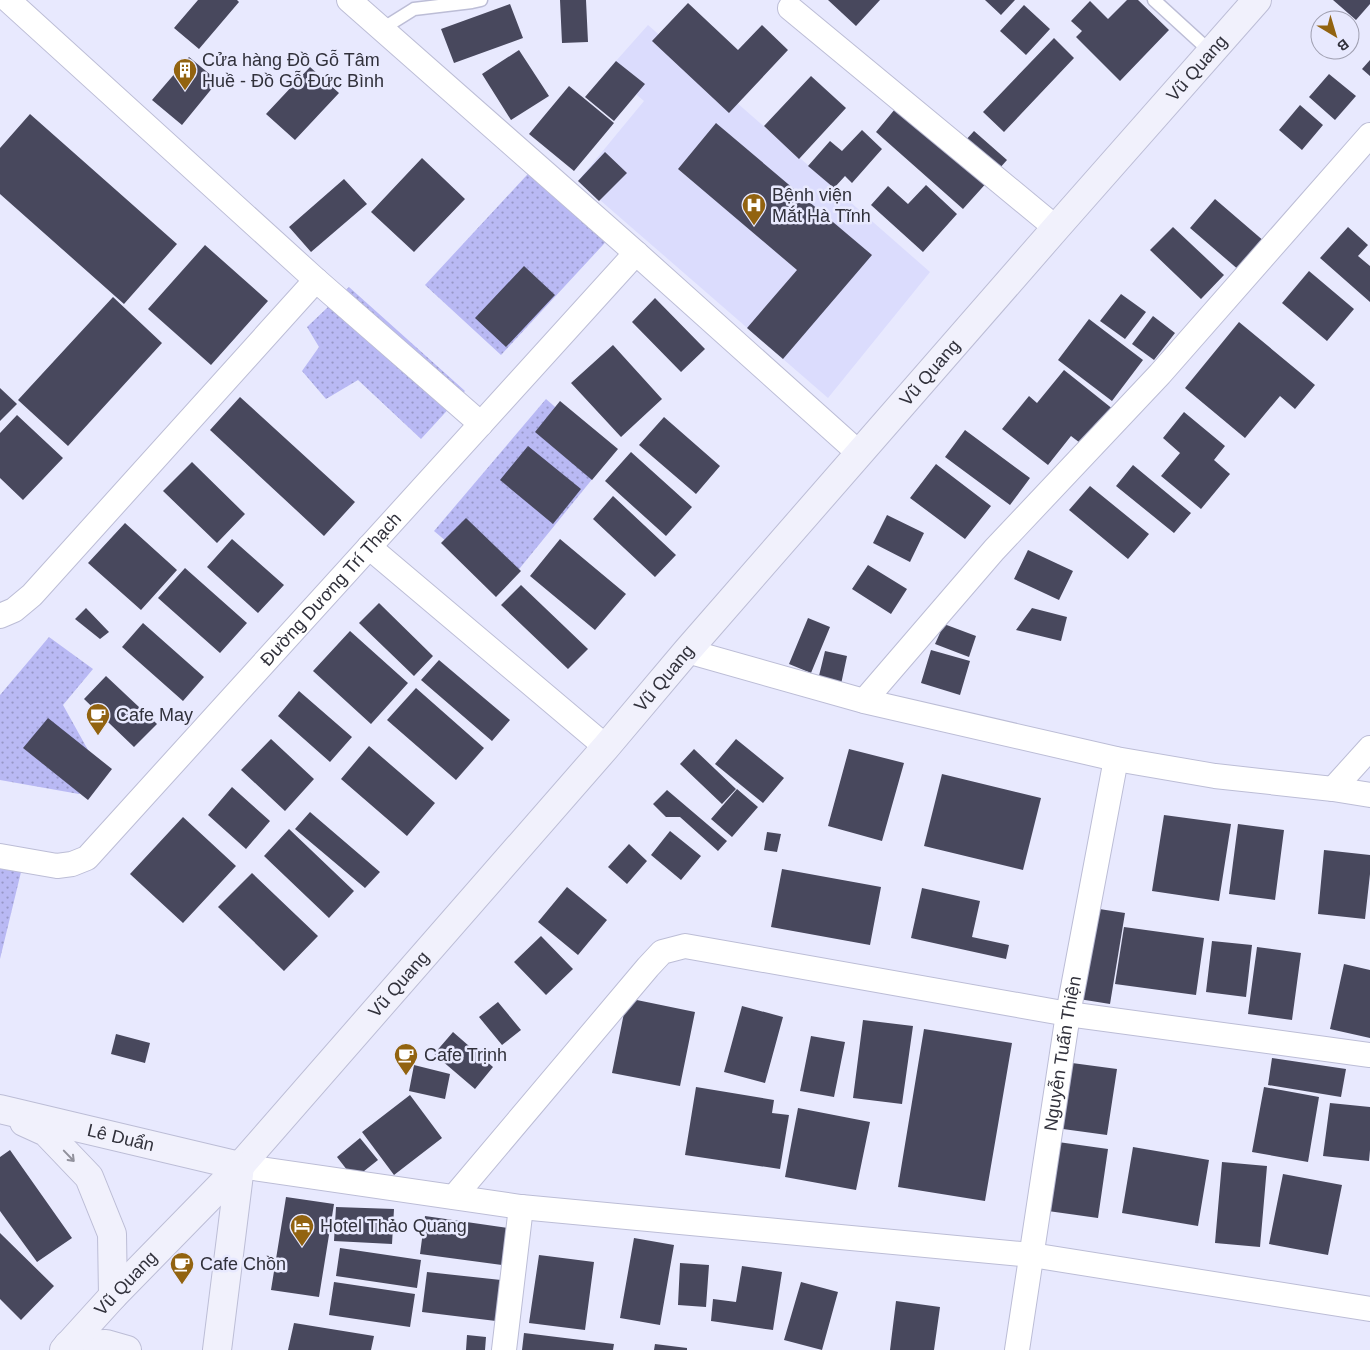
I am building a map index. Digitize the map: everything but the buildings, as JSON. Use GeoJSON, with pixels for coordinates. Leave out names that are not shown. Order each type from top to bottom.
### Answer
{"type":"FeatureCollection","features":[{"type":"Feature","properties":{"kind":"main road","name":"Vũ Quang"},"geometry":{"type":"LineString","coordinates":[[66,1348],[113,1296],[240,1166],[1056,228],[1257,0]]}},
{"type":"Feature","properties":{"kind":"main road","name":"Lê Duẩn"},"geometry":{"type":"LineString","coordinates":[[0,1110],[240,1166]]}},
{"type":"Feature","properties":{"kind":"main road"},"geometry":{"type":"LineString","coordinates":[[0,1110],[46,1132],[89,1177],[112,1234],[113,1296]]}},
{"type":"Feature","properties":{"kind":"main road"},"geometry":{"type":"LineString","coordinates":[[217,1350],[240,1166]]}},
{"type":"Feature","properties":{"kind":"main road"},"geometry":{"type":"LineString","coordinates":[[66,1348],[106,1344],[127,1350]]}},
{"type":"Feature","properties":{"kind":"street"},"geometry":{"type":"LineString","coordinates":[[8,0],[316,280],[481,424]]}},
{"type":"Feature","properties":{"kind":"street"},"geometry":{"type":"LineString","coordinates":[[349,0],[860,454]]}},
{"type":"Feature","properties":{"kind":"street"},"geometry":{"type":"LineString","coordinates":[[790,8],[1056,228]]}},
{"type":"Feature","properties":{"kind":"street"},"geometry":{"type":"LineString","coordinates":[[864,701],[994,550],[1160,374],[1370,135]]}},
{"type":"Feature","properties":{"kind":"street","name":"Đường Dương Trí Thạch"},"geometry":{"type":"LineString","coordinates":[[0,856],[57,866],[72,864],[87,858],[636,253]]}},
{"type":"Feature","properties":{"kind":"street"},"geometry":{"type":"LineString","coordinates":[[0,616],[14,610],[32,595],[316,280]]}},
{"type":"Feature","properties":{"kind":"street"},"geometry":{"type":"LineString","coordinates":[[369,547],[606,747]]}},
{"type":"Feature","properties":{"kind":"street"},"geometry":{"type":"LineString","coordinates":[[688,651],[864,701],[1116,760],[1215,776],[1370,795]]}},
{"type":"Feature","properties":{"kind":"street"},"geometry":{"type":"LineString","coordinates":[[1333,789],[1370,748]]}},
{"type":"Feature","properties":{"kind":"street","name":"Nguyễn Tuấn Thiện"},"geometry":{"type":"LineString","coordinates":[[1017,1350],[1068,1014],[1116,760]]}},
{"type":"Feature","properties":{"kind":"street"},"geometry":{"type":"LineString","coordinates":[[454,1197],[648,967],[662,952],[685,946],[1068,1014],[1370,1055]]}},
{"type":"Feature","properties":{"kind":"street"},"geometry":{"type":"LineString","coordinates":[[240,1166],[521,1207],[1032,1255],[1370,1309]]}},
{"type":"Feature","properties":{"kind":"street"},"geometry":{"type":"LineString","coordinates":[[504,1350],[521,1207]]}},
{"type":"Feature","properties":{"kind":"lane"},"geometry":{"type":"LineString","coordinates":[[382,29],[413,4],[481,0]]}},
{"type":"Feature","properties":{"kind":"lane"},"geometry":{"type":"LineString","coordinates":[[1154,0],[1212,52]]}},
{"type":"Feature","properties":{"kind":"shaded area","name":"Bệnh viện Mắt Hà Tĩnh"},"geometry":{"type":"Polygon","coordinates":[[[648,25],[930,272],[828,398],[578,181],[644,101],[608,70],[648,25]]]}},
{"type":"Feature","properties":{"kind":"shaded area"},"geometry":{"type":"Polygon","coordinates":[[[538,163],[614,233],[501,355],[425,285],[538,163]]]}},
{"type":"Feature","properties":{"kind":"shaded area"},"geometry":{"type":"Polygon","coordinates":[[[349,287],[465,391],[421,439],[358,380],[326,399],[302,371],[319,347],[307,327],[349,287]]]}},
{"type":"Feature","properties":{"kind":"shaded area"},"geometry":{"type":"Polygon","coordinates":[[[546,399],[611,456],[503,589],[434,531],[546,399]]]}},
{"type":"Feature","properties":{"kind":"shaded area"},"geometry":{"type":"Polygon","coordinates":[[[49,637],[93,669],[63,705],[103,777],[79,794],[0,780],[0,695],[49,637]]]}},
{"type":"Feature","properties":{"kind":"shaded area"},"geometry":{"type":"Polygon","coordinates":[[[0,863],[22,868],[0,959],[0,863]]]}},
{"type":"Feature","properties":{"kind":"place","name":"Cửa hàng Đồ Gỗ Tâm Huề - Đồ Gỗ Đức Bình"},"geometry":{"type":"Point","coordinates":[185,91]}},
{"type":"Feature","properties":{"kind":"place","name":"Bệnh viện Mắt Hà Tĩnh"},"geometry":{"type":"Point","coordinates":[754,226]}},
{"type":"Feature","properties":{"kind":"place","name":"Cafe May"},"geometry":{"type":"Point","coordinates":[98,736]}},
{"type":"Feature","properties":{"kind":"place","name":"Cafe Trịnh"},"geometry":{"type":"Point","coordinates":[406,1076]}},
{"type":"Feature","properties":{"kind":"place","name":"Hotel Thảo Quang"},"geometry":{"type":"Point","coordinates":[302,1247]}},
{"type":"Feature","properties":{"kind":"place","name":"Cafe Chồn"},"geometry":{"type":"Point","coordinates":[182,1285]}}]}
